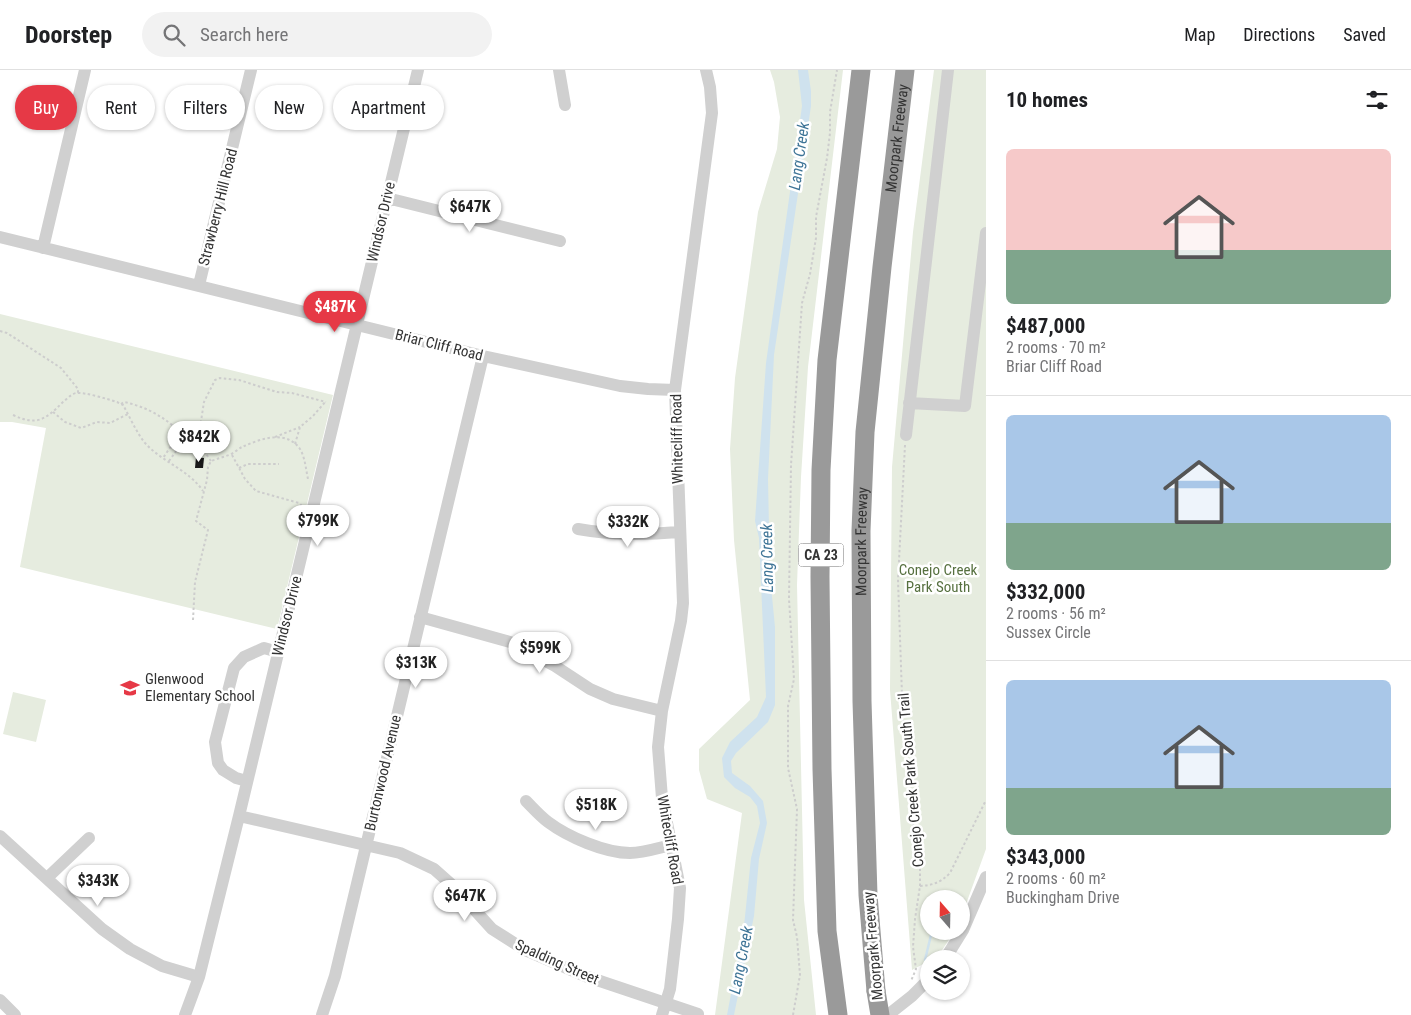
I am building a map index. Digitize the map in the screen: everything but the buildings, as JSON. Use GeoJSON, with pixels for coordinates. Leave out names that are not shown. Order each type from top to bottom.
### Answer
{"type":"FeatureCollection","features":[{"type":"Feature","properties":{"kind":"highway","name":"CA 23"},"geometry":{"type":"LineString","coordinates":[[838,1015],[827,931],[822,769],[821,470],[827,360],[860,70]]}},
{"type":"Feature","properties":{"kind":"highway","name":"Moorpark Freeway"},"geometry":{"type":"LineString","coordinates":[[880,1015],[876,991],[868,886],[862,702],[861,531],[865,432],[882,267],[906,70]]}},
{"type":"Feature","properties":{"kind":"highway"},"geometry":{"type":"LineString","coordinates":[[882,267],[912,70]]}},
{"type":"Feature","properties":{"kind":"street"},"geometry":{"type":"LineString","coordinates":[[43,248],[85,70]]}},
{"type":"Feature","properties":{"kind":"street","name":"Strawberry Hill Road"},"geometry":{"type":"LineString","coordinates":[[199,285],[251,70]]}},
{"type":"Feature","properties":{"kind":"street","name":"Windsor Drive"},"geometry":{"type":"LineString","coordinates":[[185,1015],[199,977],[239,816],[418,70]]}},
{"type":"Feature","properties":{"kind":"street"},"geometry":{"type":"LineString","coordinates":[[559,70],[565,105]]}},
{"type":"Feature","properties":{"kind":"street","name":"Whitecliff Road"},"geometry":{"type":"LineString","coordinates":[[664,1010],[670,989],[680,904],[680,888],[662,798],[658,747],[662,711],[682,621],[683,603],[675,390],[712,113],[710,87],[706,70]]}},
{"type":"Feature","properties":{"kind":"street"},"geometry":{"type":"LineString","coordinates":[[906,435],[948,70]]}},
{"type":"Feature","properties":{"kind":"street"},"geometry":{"type":"LineString","coordinates":[[387,198],[560,241]]}},
{"type":"Feature","properties":{"kind":"street"},"geometry":{"type":"LineString","coordinates":[[909,403],[966,406],[986,233]]}},
{"type":"Feature","properties":{"kind":"street","name":"Briar Cliff Road"},"geometry":{"type":"LineString","coordinates":[[0,237],[483,356],[620,386],[648,390],[675,390]]}},
{"type":"Feature","properties":{"kind":"street","name":"Burtonwood Avenue"},"geometry":{"type":"LineString","coordinates":[[322,1015],[335,976],[483,356]]}},
{"type":"Feature","properties":{"kind":"street"},"geometry":{"type":"LineString","coordinates":[[578,529],[622,535],[680,532]]}},
{"type":"Feature","properties":{"kind":"street"},"geometry":{"type":"LineString","coordinates":[[420,617],[510,642],[555,666],[590,689],[612,699],[662,711]]}},
{"type":"Feature","properties":{"kind":"street"},"geometry":{"type":"LineString","coordinates":[[247,782],[223,770],[218,763],[215,742],[234,668],[244,657],[258,650],[264,648],[278,652]]}},
{"type":"Feature","properties":{"kind":"street"},"geometry":{"type":"LineString","coordinates":[[526,800],[554,827],[581,840],[610,850],[631,853],[671,845]]}},
{"type":"Feature","properties":{"kind":"street","name":"Spalding Street"},"geometry":{"type":"LineString","coordinates":[[239,816],[400,853],[434,869],[452,885],[492,929],[525,950],[664,1010],[698,1014]]}},
{"type":"Feature","properties":{"kind":"street"},"geometry":{"type":"LineString","coordinates":[[0,836],[102,929],[130,949],[162,966],[199,977]]}},
{"type":"Feature","properties":{"kind":"street"},"geometry":{"type":"LineString","coordinates":[[47,878],[89,838]]}},
{"type":"Feature","properties":{"kind":"street"},"geometry":{"type":"LineString","coordinates":[[951,950],[963,930],[986,877]]}},
{"type":"Feature","properties":{"kind":"street"},"geometry":{"type":"LineString","coordinates":[[888,1015],[920,988]]}},
{"type":"Feature","properties":{"kind":"street"},"geometry":{"type":"LineString","coordinates":[[0,1000],[15,1015]]}},
{"type":"Feature","properties":{"kind":"path"},"geometry":{"type":"LineString","coordinates":[[793,1015],[800,975],[797,937],[793,920],[797,809],[788,768],[788,706],[794,679],[790,599],[792,465],[802,303],[810,274],[816,238],[816,217],[827,158],[830,112],[837,70]]}},
{"type":"Feature","properties":{"kind":"path"},"geometry":{"type":"LineString","coordinates":[[0,331],[8,333],[61,368],[78,389],[78,393]]}},
{"type":"Feature","properties":{"kind":"path"},"geometry":{"type":"LineString","coordinates":[[211,462],[206,452],[202,434],[202,412],[213,383],[220,378],[239,380],[277,392],[292,393],[326,402]]}},
{"type":"Feature","properties":{"kind":"path"},"geometry":{"type":"LineString","coordinates":[[13,415],[25,421],[41,420],[70,396],[78,393],[117,402],[121,404],[128,414],[145,443],[163,458],[193,478],[204,492]]}},
{"type":"Feature","properties":{"kind":"path"},"geometry":{"type":"LineString","coordinates":[[192,620],[195,582],[208,530],[196,521],[207,480],[208,467],[211,462],[243,447],[300,427],[330,398]]}},
{"type":"Feature","properties":{"kind":"path"},"geometry":{"type":"LineString","coordinates":[[121,404],[124,402],[146,409],[177,429],[180,433],[163,458]]}},
{"type":"Feature","properties":{"kind":"path"},"geometry":{"type":"LineString","coordinates":[[53,412],[65,422],[82,428],[97,422],[110,423],[128,414]]}},
{"type":"Feature","properties":{"kind":"path"},"geometry":{"type":"LineString","coordinates":[[295,444],[300,427]]}},
{"type":"Feature","properties":{"kind":"path","name":"Conejo Creek Park South Trail"},"geometry":{"type":"LineString","coordinates":[[906,435],[898,580],[903,724],[911,782],[911,806],[920,864],[920,886],[913,947],[916,972],[910,982]]}},
{"type":"Feature","properties":{"kind":"path"},"geometry":{"type":"LineString","coordinates":[[275,437],[283,438],[295,444],[302,454],[308,483]]}},
{"type":"Feature","properties":{"kind":"path"},"geometry":{"type":"LineString","coordinates":[[171,447],[178,450],[206,452]]}},
{"type":"Feature","properties":{"kind":"path"},"geometry":{"type":"LineString","coordinates":[[169,461],[178,450]]}},
{"type":"Feature","properties":{"kind":"path"},"geometry":{"type":"LineString","coordinates":[[231,454],[245,479],[256,491],[299,502],[302,506]]}},
{"type":"Feature","properties":{"kind":"path"},"geometry":{"type":"LineString","coordinates":[[239,468],[248,464],[279,464]]}},
{"type":"Feature","properties":{"kind":"path","name":"Conejo Creek Park South Trail"},"geometry":{"type":"LineString","coordinates":[[920,886],[942,881],[950,874],[986,800]]}},
{"type":"Feature","properties":{"kind":"green space"},"geometry":{"type":"Polygon","coordinates":[[[770,70],[843,70],[808,367],[797,585],[804,900],[816,1015],[715,1015],[742,813],[707,799],[699,770],[699,749],[750,700],[734,540],[730,449],[735,378],[758,212],[777,149],[780,117],[770,70]]]}},
{"type":"Feature","properties":{"kind":"green space","name":"Conejo Creek Park South"},"geometry":{"type":"Polygon","coordinates":[[[934,70],[986,70],[986,849],[970,893],[970,890],[920,890],[920,940],[949,940],[942,950],[920,950],[920,966],[912,970],[890,690],[892,467],[913,232],[934,70]]]}},
{"type":"Feature","properties":{"kind":"green space"},"geometry":{"type":"Polygon","coordinates":[[[0,314],[333,395],[277,629],[20,567],[46,428],[12,422],[0,422],[0,314]]]}},
{"type":"Feature","properties":{"kind":"green space"},"geometry":{"type":"Polygon","coordinates":[[[13,692],[46,700],[36,742],[3,734],[13,692]]]}},
{"type":"Feature","properties":{"kind":"water","name":"Lang Creek"},"geometry":{"type":"Polygon","coordinates":[[[798,70],[808,70],[811,106],[774,355],[768,479],[770,576],[775,627],[775,705],[768,722],[736,753],[731,761],[732,773],[750,786],[763,801],[767,823],[759,859],[754,916],[734,1015],[727,1015],[744,926],[751,858],[760,823],[757,806],[750,797],[735,788],[724,777],[722,758],[730,742],[757,717],[766,697],[759,538],[755,521],[766,363],[802,106],[798,70]]]}},
{"type":"Feature","properties":{"kind":"waterway"},"geometry":{"type":"LineString","coordinates":[[927,950],[930,940]]}},
{"type":"Feature","properties":{"kind":"place","name":"Glenwood Elementary School"},"geometry":{"type":"Point","coordinates":[130,688]}}]}
